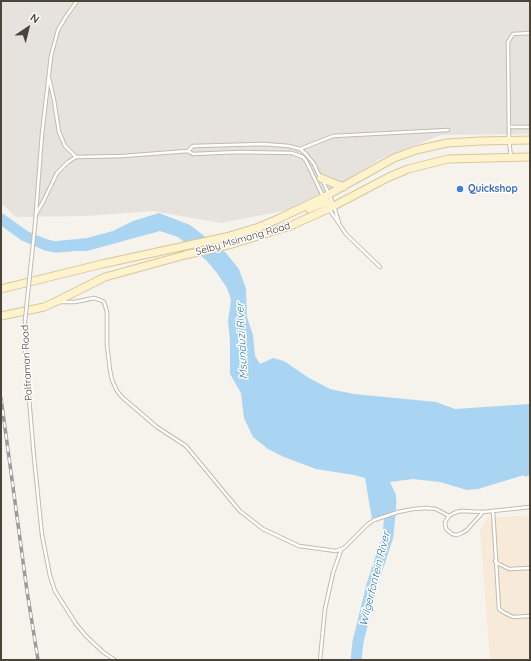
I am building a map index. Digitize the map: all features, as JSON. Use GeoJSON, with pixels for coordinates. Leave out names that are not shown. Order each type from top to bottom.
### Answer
{"type":"FeatureCollection","features":[{"type":"Feature","properties":{"kind":"main road","name":"Selby Msimang Road"},"geometry":{"type":"LineString","coordinates":[[1,316],[56,302],[105,277],[232,244],[290,226],[328,202],[343,187],[394,158],[423,148],[446,143],[530,140]]}},
{"type":"Feature","properties":{"kind":"main road","name":"Selby Msimang Road"},"geometry":{"type":"LineString","coordinates":[[1,289],[102,264],[226,237],[259,227],[298,210],[328,202],[414,167],[448,159],[530,157]]}},
{"type":"Feature","properties":{"kind":"main road"},"geometry":{"type":"LineString","coordinates":[[321,178],[343,187]]}},
{"type":"Feature","properties":{"kind":"lane","name":"Palframan Road"},"geometry":{"type":"LineString","coordinates":[[77,1],[58,30],[54,43],[49,76],[42,134],[35,226],[25,321],[25,351],[42,535],[50,576],[55,591],[76,624],[102,652],[115,660]]}},
{"type":"Feature","properties":{"kind":"lane"},"geometry":{"type":"LineString","coordinates":[[511,157],[509,141],[508,42],[513,34],[530,33]]}},
{"type":"Feature","properties":{"kind":"lane"},"geometry":{"type":"LineString","coordinates":[[49,76],[59,132],[65,146],[76,157]]}},
{"type":"Feature","properties":{"kind":"lane"},"geometry":{"type":"LineString","coordinates":[[509,127],[530,127]]}},
{"type":"Feature","properties":{"kind":"lane"},"geometry":{"type":"LineString","coordinates":[[300,149],[333,136],[448,130]]}},
{"type":"Feature","properties":{"kind":"lane"},"geometry":{"type":"LineString","coordinates":[[188,151],[193,146],[263,144],[289,146],[300,149],[310,158],[321,178],[328,202],[346,234],[380,267]]}},
{"type":"Feature","properties":{"kind":"lane"},"geometry":{"type":"LineString","coordinates":[[36,214],[57,173],[68,162],[76,157],[122,156],[188,151],[194,154],[275,152],[297,154],[306,161],[340,225]]}},
{"type":"Feature","properties":{"kind":"lane"},"geometry":{"type":"LineString","coordinates":[[56,302],[74,302],[94,298],[104,302],[107,312],[107,345],[110,370],[112,380],[117,391],[128,403],[157,427],[186,446],[240,511],[264,529],[299,546],[332,551],[341,549]]}},
{"type":"Feature","properties":{"kind":"lane"},"geometry":{"type":"LineString","coordinates":[[483,512],[467,530],[457,535],[446,529],[445,522],[449,516],[460,511],[483,512],[530,507]]}},
{"type":"Feature","properties":{"kind":"lane"},"geometry":{"type":"LineString","coordinates":[[320,660],[325,609],[333,573],[341,549],[374,520],[398,512],[427,508],[436,509],[449,516]]}},
{"type":"Feature","properties":{"kind":"lane"},"geometry":{"type":"LineString","coordinates":[[493,510],[499,609],[513,617],[530,616]]}},
{"type":"Feature","properties":{"kind":"lane"},"geometry":{"type":"LineString","coordinates":[[495,561],[509,569],[530,568]]}},
{"type":"Feature","properties":{"kind":"shaded area"},"geometry":{"type":"Polygon","coordinates":[[[1,1],[530,1],[530,134],[441,135],[382,158],[303,207],[221,223],[153,211],[86,216],[16,217],[1,203],[1,1]]]}},
{"type":"Feature","properties":{"kind":"shaded area"},"geometry":{"type":"Polygon","coordinates":[[[530,515],[530,660],[490,660],[480,528],[488,518],[530,515]]]}},
{"type":"Feature","properties":{"kind":"water"},"geometry":{"type":"Polygon","coordinates":[[[159,213],[190,225],[225,252],[239,269],[246,289],[247,317],[253,335],[255,356],[260,364],[273,358],[284,361],[309,378],[330,389],[354,394],[436,402],[455,409],[530,404],[530,475],[525,477],[524,475],[478,489],[467,490],[440,482],[413,479],[390,482],[396,495],[396,511],[372,519],[365,478],[316,469],[284,457],[268,449],[253,437],[244,418],[241,393],[230,374],[230,341],[228,321],[231,300],[227,288],[206,260],[178,237],[160,231],[87,251],[55,251],[57,241],[87,238],[113,231],[133,221],[159,213]]]}},
{"type":"Feature","properties":{"kind":"waterway","name":"Msunduzi River"},"geometry":{"type":"LineString","coordinates":[[1,219],[25,236],[46,245],[56,247],[71,246]]}},
{"type":"Feature","properties":{"kind":"waterway","name":"Wilgerfontein River"},"geometry":{"type":"LineString","coordinates":[[356,660],[358,642],[372,585],[388,536],[391,501]]}},
{"type":"Feature","properties":{"kind":"railway"},"geometry":{"type":"LineString","coordinates":[[1,398],[27,591],[38,660]]}},
{"type":"Feature","properties":{"kind":"place","name":"Quickshop"},"geometry":{"type":"Point","coordinates":[460,189]}}]}
